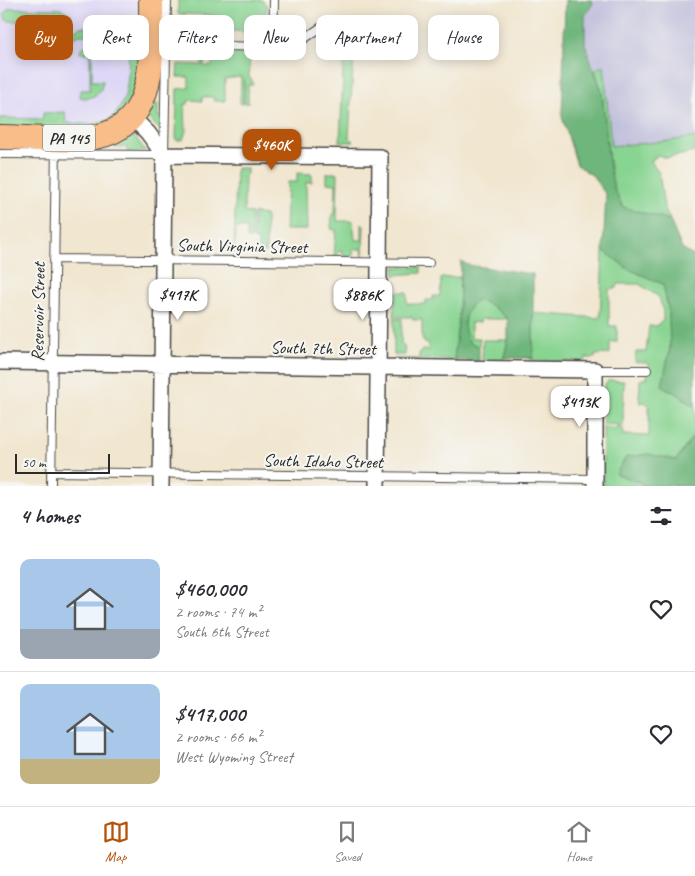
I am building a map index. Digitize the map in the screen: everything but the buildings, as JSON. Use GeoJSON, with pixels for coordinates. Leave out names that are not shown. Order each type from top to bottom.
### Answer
{"type":"FeatureCollection","features":[{"type":"Feature","properties":{"kind":"main road","name":"PA 145"},"geometry":{"type":"LineString","coordinates":[[0,137],[56,147],[94,138],[106,145],[155,94],[150,70],[158,45],[151,0]]}},
{"type":"Feature","properties":{"kind":"street"},"geometry":{"type":"LineString","coordinates":[[132,118],[148,133],[164,155],[161,480]]}},
{"type":"Feature","properties":{"kind":"street"},"geometry":{"type":"LineString","coordinates":[[164,155],[380,157],[377,481]]}},
{"type":"Feature","properties":{"kind":"street","name":"South 7th Street"},"geometry":{"type":"LineString","coordinates":[[0,362],[595,370]]}},
{"type":"Feature","properties":{"kind":"street"},"geometry":{"type":"LineString","coordinates":[[595,370],[595,483]]}},
{"type":"Feature","properties":{"kind":"lane"},"geometry":{"type":"LineString","coordinates":[[167,0],[158,45],[244,46]]}},
{"type":"Feature","properties":{"kind":"lane"},"geometry":{"type":"LineString","coordinates":[[274,0],[274,15]]}},
{"type":"Feature","properties":{"kind":"lane"},"geometry":{"type":"LineString","coordinates":[[106,145],[126,155],[164,155],[165,116],[155,94]]}},
{"type":"Feature","properties":{"kind":"lane"},"geometry":{"type":"LineString","coordinates":[[0,154],[56,147]]}},
{"type":"Feature","properties":{"kind":"lane","name":"Reservoir Street"},"geometry":{"type":"LineString","coordinates":[[51,486],[56,147]]}},
{"type":"Feature","properties":{"kind":"lane","name":"South Virginia Street"},"geometry":{"type":"LineString","coordinates":[[54,259],[429,263]]}},
{"type":"Feature","properties":{"kind":"lane","name":"South 7th Street"},"geometry":{"type":"LineString","coordinates":[[595,370],[646,370]]}},
{"type":"Feature","properties":{"kind":"lane","name":"South Idaho Street"},"geometry":{"type":"LineString","coordinates":[[51,472],[161,480],[595,483]]}},
{"type":"Feature","properties":{"kind":"shaded area"},"geometry":{"type":"Polygon","coordinates":[[[0,0],[142,0],[142,15],[83,15],[83,60],[142,60],[142,78],[115,124],[0,133],[0,0]]]}},
{"type":"Feature","properties":{"kind":"shaded area"},"geometry":{"type":"Polygon","coordinates":[[[592,0],[695,0],[695,137],[610,146],[604,66],[595,70],[585,44],[585,16],[593,3],[592,0]]]}},
{"type":"Feature","properties":{"kind":"green space"},"geometry":{"type":"Polygon","coordinates":[[[178,0],[262,0],[267,5],[265,15],[244,15],[244,32],[234,31],[234,15],[178,14],[178,0]]]}},
{"type":"Feature","properties":{"kind":"green space"},"geometry":{"type":"Polygon","coordinates":[[[565,0],[592,0],[593,3],[585,16],[585,44],[602,92],[609,163],[614,189],[623,207],[670,220],[682,249],[695,257],[695,407],[681,396],[662,386],[670,348],[669,314],[663,284],[628,269],[603,250],[606,195],[593,176],[577,165],[562,117],[565,0]]]}},
{"type":"Feature","properties":{"kind":"green space"},"geometry":{"type":"Polygon","coordinates":[[[9,8],[62,9],[72,15],[15,15],[15,21],[9,21],[6,20],[4,14],[9,8]]]}},
{"type":"Feature","properties":{"kind":"green space"},"geometry":{"type":"Polygon","coordinates":[[[83,27],[83,35],[73,39],[73,31],[83,27]]]}},
{"type":"Feature","properties":{"kind":"green space"},"geometry":{"type":"Polygon","coordinates":[[[234,50],[244,50],[244,60],[250,60],[249,78],[252,80],[253,85],[248,85],[248,103],[244,103],[244,78],[243,104],[240,104],[241,77],[225,79],[225,101],[214,101],[213,97],[202,97],[202,101],[189,100],[188,104],[185,104],[186,130],[183,140],[176,140],[177,89],[189,88],[189,77],[177,77],[178,64],[202,65],[202,60],[204,60],[204,66],[212,66],[213,60],[234,60],[234,50]]]}},
{"type":"Feature","properties":{"kind":"green space"},"geometry":{"type":"Polygon","coordinates":[[[90,60],[92,60],[92,81],[103,81],[101,89],[96,95],[89,98],[80,97],[80,90],[90,90],[90,60]]]}},
{"type":"Feature","properties":{"kind":"green space"},"geometry":{"type":"Polygon","coordinates":[[[138,60],[135,89],[130,100],[118,116],[92,130],[0,128],[0,118],[43,119],[43,113],[65,112],[66,123],[94,124],[107,120],[117,112],[123,102],[128,75],[128,61],[138,60]]]}},
{"type":"Feature","properties":{"kind":"green space"},"geometry":{"type":"Polygon","coordinates":[[[344,60],[353,60],[349,138],[354,142],[340,142],[344,60]]]}},
{"type":"Feature","properties":{"kind":"green space"},"geometry":{"type":"Polygon","coordinates":[[[604,65],[611,146],[695,137],[695,152],[666,158],[658,155],[651,161],[659,173],[664,207],[670,220],[623,208],[614,189],[609,163],[602,92],[595,70],[604,65]]]}},
{"type":"Feature","properties":{"kind":"green space"},"geometry":{"type":"Polygon","coordinates":[[[151,104],[158,104],[158,117],[162,117],[161,131],[148,118],[151,104]]]}},
{"type":"Feature","properties":{"kind":"green space"},"geometry":{"type":"Polygon","coordinates":[[[125,132],[135,137],[145,150],[127,152],[127,147],[114,148],[114,142],[125,132]]]}},
{"type":"Feature","properties":{"kind":"green space"},"geometry":{"type":"Polygon","coordinates":[[[236,168],[247,168],[247,174],[245,175],[244,212],[252,213],[251,239],[247,239],[247,228],[236,228],[234,253],[236,168]]]}},
{"type":"Feature","properties":{"kind":"green space"},"geometry":{"type":"Polygon","coordinates":[[[297,173],[312,174],[312,182],[306,182],[307,230],[285,230],[287,182],[297,182],[297,173]]]}},
{"type":"Feature","properties":{"kind":"green space"},"geometry":{"type":"Polygon","coordinates":[[[327,173],[338,173],[337,221],[353,221],[355,240],[362,240],[362,223],[364,225],[363,256],[362,249],[353,249],[353,257],[343,256],[342,250],[339,250],[337,258],[334,257],[336,230],[331,229],[332,214],[335,214],[336,184],[327,183],[327,173]]]}},
{"type":"Feature","properties":{"kind":"green space"},"geometry":{"type":"Polygon","coordinates":[[[254,213],[265,215],[266,218],[266,253],[258,253],[258,240],[253,239],[254,213]]]}},
{"type":"Feature","properties":{"kind":"green space"},"geometry":{"type":"Polygon","coordinates":[[[603,250],[628,269],[663,284],[669,314],[670,348],[662,386],[681,396],[695,407],[695,434],[676,460],[648,454],[616,474],[647,486],[603,486],[603,427],[623,428],[623,435],[649,436],[649,406],[645,402],[640,403],[639,398],[640,380],[647,378],[649,365],[647,363],[635,362],[636,352],[646,352],[649,326],[655,326],[663,321],[663,311],[659,297],[639,284],[618,284],[617,288],[609,289],[609,326],[617,326],[617,342],[610,342],[610,354],[595,355],[595,358],[586,358],[585,362],[536,361],[528,358],[533,358],[533,313],[600,318],[603,250]]]}},
{"type":"Feature","properties":{"kind":"green space"},"geometry":{"type":"Polygon","coordinates":[[[461,261],[468,265],[533,274],[533,358],[504,358],[508,340],[508,319],[491,305],[477,300],[468,310],[464,325],[470,343],[479,346],[479,361],[454,360],[459,313],[461,261]]]}},
{"type":"Feature","properties":{"kind":"green space"},"geometry":{"type":"Polygon","coordinates":[[[395,267],[421,267],[421,273],[394,275],[395,267]]]}},
{"type":"Feature","properties":{"kind":"green space"},"geometry":{"type":"Polygon","coordinates":[[[460,277],[459,313],[454,360],[393,359],[419,359],[419,354],[422,350],[428,350],[428,343],[424,343],[424,339],[422,340],[422,320],[413,320],[412,317],[394,317],[395,292],[407,292],[407,304],[426,304],[426,300],[433,300],[433,296],[440,296],[441,278],[460,277]]]}},
{"type":"Feature","properties":{"kind":"green space"},"geometry":{"type":"Polygon","coordinates":[[[477,300],[491,305],[508,319],[481,319],[480,322],[471,323],[471,338],[480,338],[479,346],[470,343],[463,330],[467,308],[477,300]]]}},
{"type":"Feature","properties":{"kind":"green space"},"geometry":{"type":"Polygon","coordinates":[[[394,319],[402,319],[401,344],[404,345],[405,355],[394,355],[394,319]]]}},
{"type":"Feature","properties":{"kind":"green space"},"geometry":{"type":"Polygon","coordinates":[[[483,340],[508,340],[503,360],[482,360],[483,340]]]}},
{"type":"Feature","properties":{"kind":"green space"},"geometry":{"type":"Polygon","coordinates":[[[609,380],[624,381],[623,425],[603,424],[604,386],[609,380]]]}},
{"type":"Feature","properties":{"kind":"green space"},"geometry":{"type":"Polygon","coordinates":[[[695,434],[695,486],[647,486],[616,474],[626,457],[648,454],[676,460],[695,434]]]}}]}
